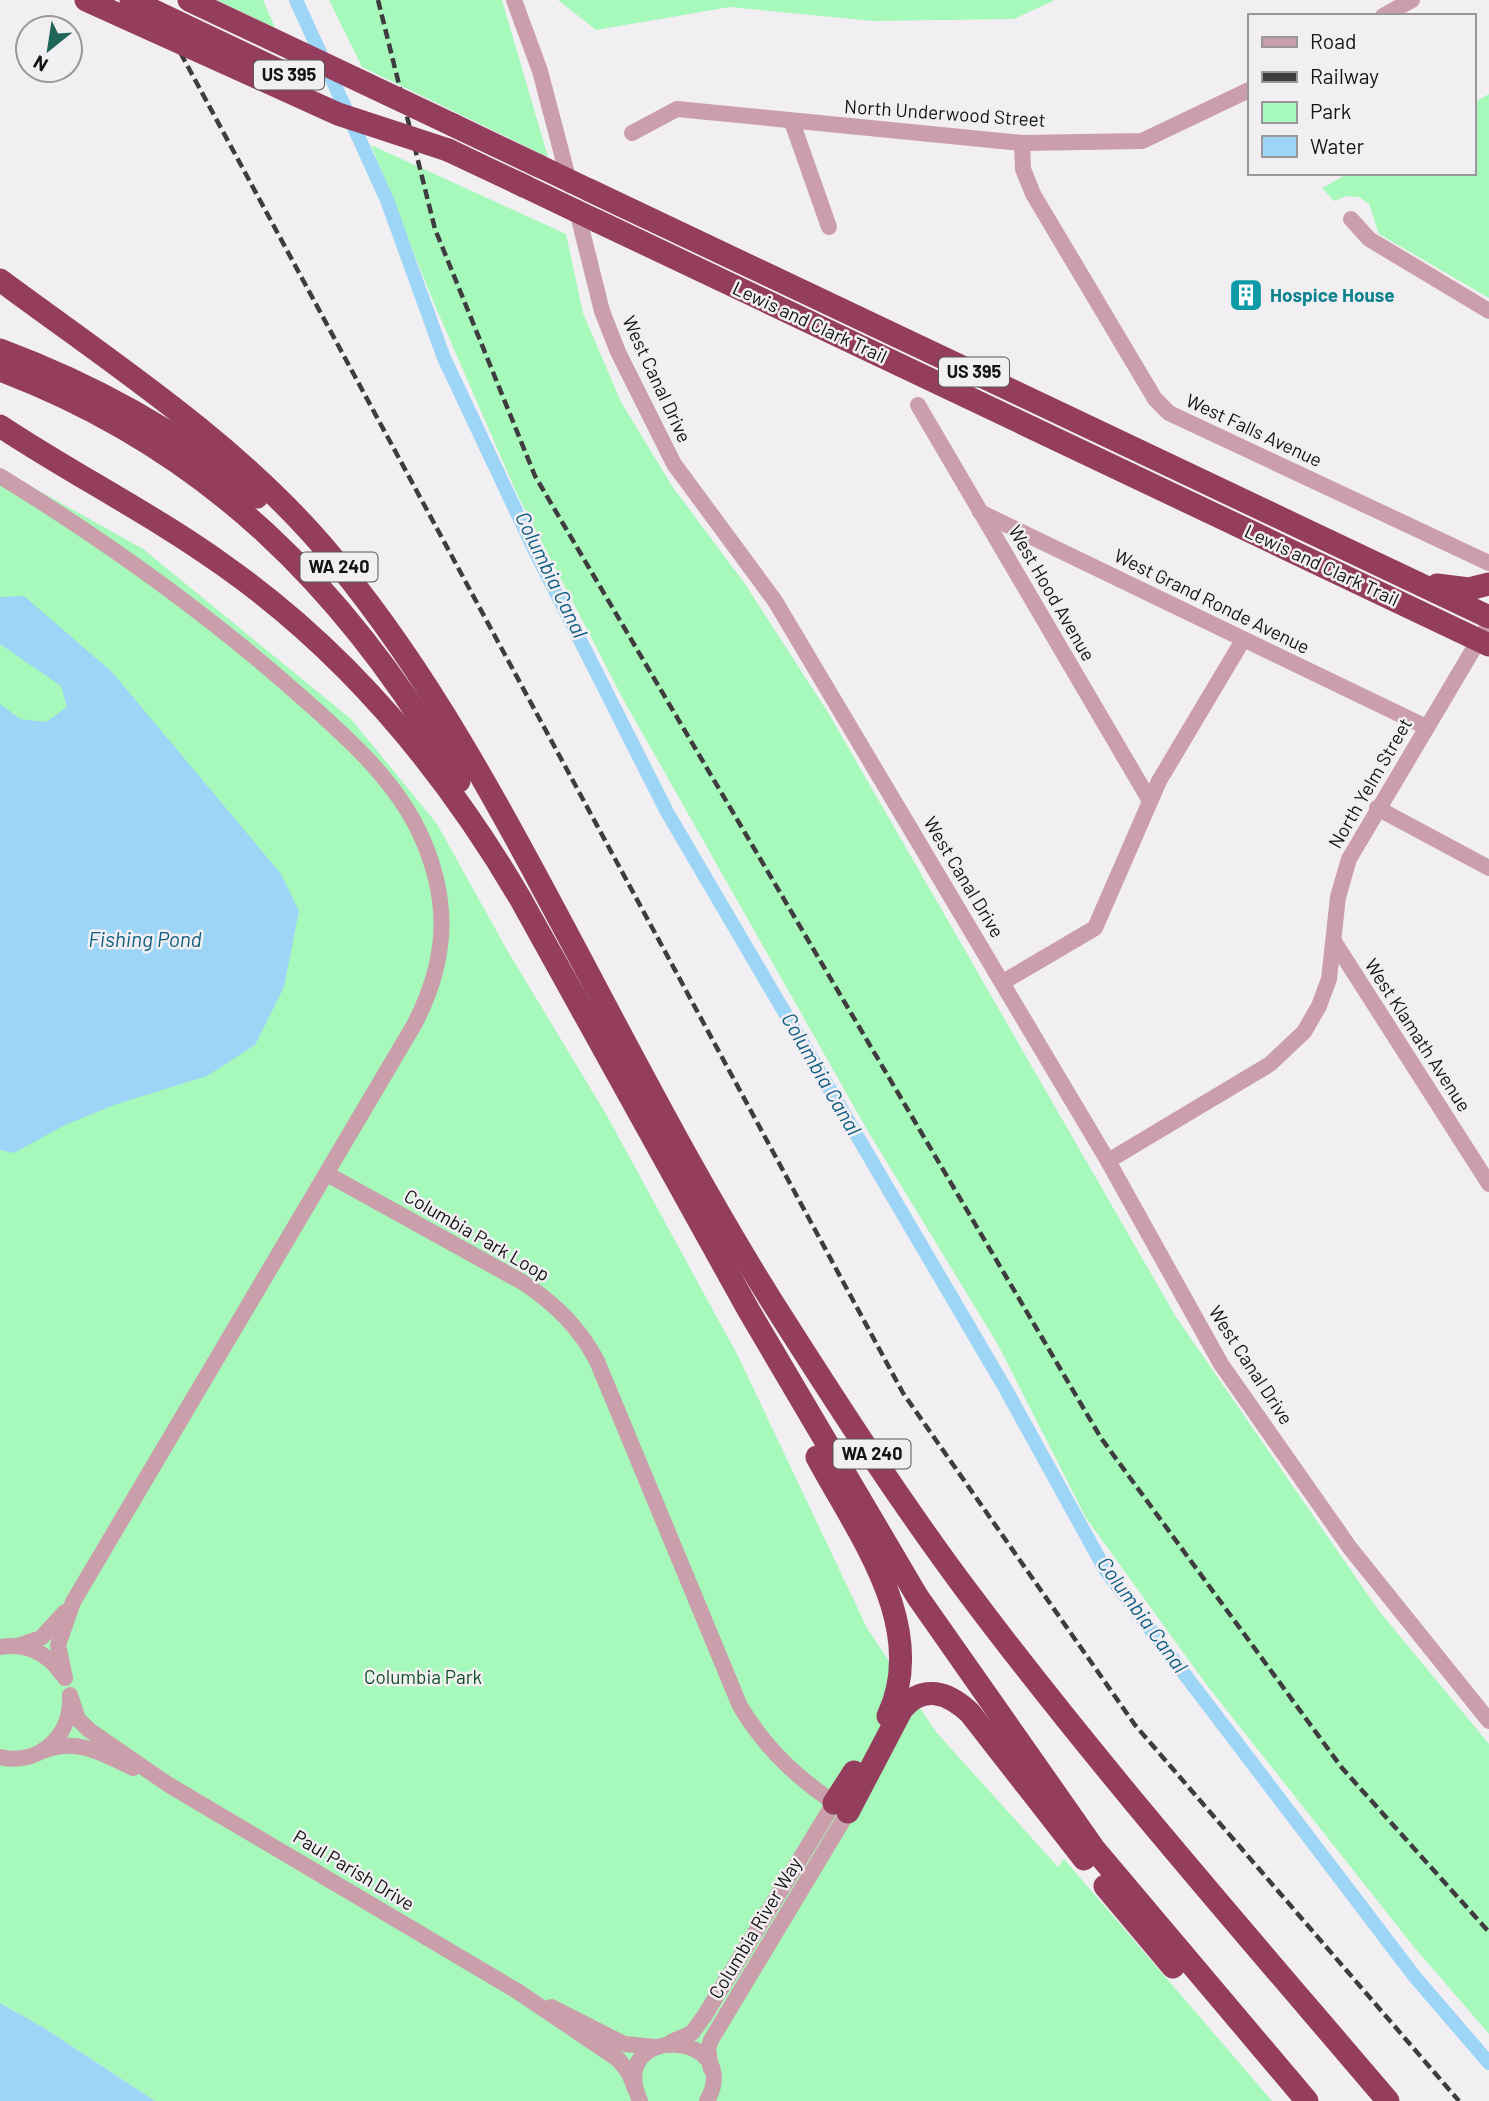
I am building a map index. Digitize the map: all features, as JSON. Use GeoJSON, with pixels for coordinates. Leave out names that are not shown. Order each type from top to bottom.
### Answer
{"type":"FeatureCollection","features":[{"type":"Feature","properties":{"kind":"highway"},"geometry":{"type":"LineString","coordinates":[[86,0],[349,119],[448,150]]}},
{"type":"Feature","properties":{"kind":"highway","name":"Lewis and Clark Trail"},"geometry":{"type":"LineString","coordinates":[[131,0],[597,221],[1485,635]]}},
{"type":"Feature","properties":{"kind":"highway","name":"Lewis and Clark Trail"},"geometry":{"type":"LineString","coordinates":[[189,0],[1489,617]]}},
{"type":"Feature","properties":{"kind":"highway"},"geometry":{"type":"LineString","coordinates":[[0,274],[58,323]]}},
{"type":"Feature","properties":{"kind":"highway","name":"WA 240"},"geometry":{"type":"LineString","coordinates":[[0,281],[209,436],[292,513],[367,602],[458,738],[745,1257],[905,1503],[975,1600],[1091,1749],[1388,2101]]}},
{"type":"Feature","properties":{"kind":"highway"},"geometry":{"type":"LineString","coordinates":[[0,350],[82,384],[139,414],[190,445],[250,491],[296,533],[341,581],[458,738]]}},
{"type":"Feature","properties":{"kind":"highway"},"geometry":{"type":"LineString","coordinates":[[0,370],[101,413],[150,442],[241,508],[300,563],[363,636],[416,710],[472,803],[520,898]]}},
{"type":"Feature","properties":{"kind":"highway","name":"WA 240"},"geometry":{"type":"LineString","coordinates":[[0,426],[213,558],[302,626],[360,683],[461,803],[520,898],[750,1311],[917,1596],[1004,1724],[1096,1850],[1307,2101]]}},
{"type":"Feature","properties":{"kind":"highway"},"geometry":{"type":"LineString","coordinates":[[1417,582],[1469,589],[1489,584]]}},
{"type":"Feature","properties":{"kind":"highway"},"geometry":{"type":"LineString","coordinates":[[750,1311],[808,1440],[878,1572],[895,1609],[901,1637],[901,1676],[894,1703],[841,1808]]}},
{"type":"Feature","properties":{"kind":"highway"},"geometry":{"type":"LineString","coordinates":[[841,1808],[908,1703],[921,1694],[935,1692],[958,1702],[1139,1927],[1226,2027],[1299,2101]]}},
{"type":"Feature","properties":{"kind":"street","name":"West Canal Drive"},"geometry":{"type":"LineString","coordinates":[[514,0],[540,71],[603,311],[639,399],[674,464],[775,601],[1108,1161],[1221,1364],[1350,1548],[1489,1721]]}},
{"type":"Feature","properties":{"kind":"street"},"geometry":{"type":"LineString","coordinates":[[1387,14],[1412,0]]}},
{"type":"Feature","properties":{"kind":"street","name":"North Underwood Street"},"geometry":{"type":"LineString","coordinates":[[632,133],[677,109],[1022,144],[1142,141],[1248,90]]}},
{"type":"Feature","properties":{"kind":"street"},"geometry":{"type":"LineString","coordinates":[[792,122],[829,227]]}},
{"type":"Feature","properties":{"kind":"street","name":"West Falls Avenue"},"geometry":{"type":"LineString","coordinates":[[1022,144],[1023,169],[1047,221],[1155,399],[1170,413],[1489,563]]}},
{"type":"Feature","properties":{"kind":"street"},"geometry":{"type":"LineString","coordinates":[[1351,219],[1369,239],[1489,311]]}},
{"type":"Feature","properties":{"kind":"street","name":"West Hood Avenue"},"geometry":{"type":"LineString","coordinates":[[918,405],[1150,801]]}},
{"type":"Feature","properties":{"kind":"street"},"geometry":{"type":"LineString","coordinates":[[0,477],[164,585],[258,658],[366,759],[395,794],[421,835],[433,869],[440,906],[442,942],[437,971],[409,1035],[73,1602],[41,1638],[6,1646]]}},
{"type":"Feature","properties":{"kind":"street","name":"West Grand Ronde Avenue"},"geometry":{"type":"LineString","coordinates":[[980,512],[1426,727]]}},
{"type":"Feature","properties":{"kind":"street","name":"North Yelm Street"},"geometry":{"type":"LineString","coordinates":[[1108,1161],[1246,1080],[1294,1044],[1319,1006],[1329,979],[1335,943],[1335,913],[1343,874],[1356,843],[1485,635]]}},
{"type":"Feature","properties":{"kind":"street"},"geometry":{"type":"LineString","coordinates":[[1003,982],[1095,928],[1150,801],[1242,640]]}},
{"type":"Feature","properties":{"kind":"street"},"geometry":{"type":"LineString","coordinates":[[1377,808],[1489,868]]}},
{"type":"Feature","properties":{"kind":"street","name":"West Klamath Avenue"},"geometry":{"type":"LineString","coordinates":[[1335,943],[1489,1184]]}},
{"type":"Feature","properties":{"kind":"street","name":"Columbia Park Loop"},"geometry":{"type":"LineString","coordinates":[[327,1174],[524,1283],[552,1303],[570,1321],[597,1361],[740,1706],[772,1753],[841,1808]]}},
{"type":"Feature","properties":{"kind":"street"},"geometry":{"type":"LineString","coordinates":[[65,1678],[58,1645],[73,1602]]}},
{"type":"Feature","properties":{"kind":"street"},"geometry":{"type":"LineString","coordinates":[[6,1646],[39,1652],[54,1663],[65,1678]]}},
{"type":"Feature","properties":{"kind":"street","name":"Paul Parish Drive"},"geometry":{"type":"LineString","coordinates":[[65,1678],[76,1714],[85,1727],[169,1785],[517,1991],[619,2060],[629,2073],[638,2095]]}},
{"type":"Feature","properties":{"kind":"street"},"geometry":{"type":"LineString","coordinates":[[44,1751],[63,1731],[69,1714],[70,1695]]}},
{"type":"Feature","properties":{"kind":"street","name":"Paul Parish Drive"},"geometry":{"type":"LineString","coordinates":[[0,1757],[17,1759],[68,1744],[81,1745],[169,1785]]}},
{"type":"Feature","properties":{"kind":"street","name":"Columbia River Way"},"geometry":{"type":"LineString","coordinates":[[654,2047],[692,2033],[841,1808]]}},
{"type":"Feature","properties":{"kind":"street","name":"Columbia River Way"},"geometry":{"type":"LineString","coordinates":[[709,2099],[711,2069],[708,2049],[711,2039],[841,1808]]}},
{"type":"Feature","properties":{"kind":"street","name":"Paul Parish Drive"},"geometry":{"type":"LineString","coordinates":[[517,1991],[624,2044],[654,2047]]}},
{"type":"Feature","properties":{"kind":"street"},"geometry":{"type":"LineString","coordinates":[[671,2042],[695,2049],[711,2069]]}},
{"type":"Feature","properties":{"kind":"street"},"geometry":{"type":"LineString","coordinates":[[638,2095],[638,2065],[654,2047]]}},
{"type":"Feature","properties":{"kind":"green space"},"geometry":{"type":"Polygon","coordinates":[[[217,0],[263,0],[275,28],[217,0]]]}},
{"type":"Feature","properties":{"kind":"green space"},"geometry":{"type":"Polygon","coordinates":[[[329,0],[502,0],[548,157],[362,67],[329,0]]]}},
{"type":"Feature","properties":{"kind":"green space"},"geometry":{"type":"Polygon","coordinates":[[[558,0],[1055,0],[1014,19],[873,21],[730,7],[596,30],[558,0]]]}},
{"type":"Feature","properties":{"kind":"green space"},"geometry":{"type":"Polygon","coordinates":[[[1489,94],[1489,298],[1379,234],[1369,204],[1359,197],[1347,196],[1334,201],[1322,188],[1345,175],[1475,175],[1475,102],[1489,94]]]}},
{"type":"Feature","properties":{"kind":"green space"},"geometry":{"type":"Polygon","coordinates":[[[371,145],[566,234],[583,313],[621,402],[672,486],[745,584],[829,714],[1176,1317],[1379,1611],[1489,1744],[1489,2034],[1414,1947],[1206,1684],[1086,1518],[997,1343],[869,1133],[623,699],[518,496],[433,301],[371,145]]]}},
{"type":"Feature","properties":{"kind":"green space","name":"Columbia Park"},"geometry":{"type":"Polygon","coordinates":[[[0,469],[143,549],[351,719],[437,824],[507,950],[606,1114],[738,1356],[867,1628],[936,1732],[1058,1867],[1064,1859],[1272,2101],[155,2101],[44,2028],[0,2003],[0,469]]]}},
{"type":"Feature","properties":{"kind":"water","name":"Fishing Pond"},"geometry":{"type":"Polygon","coordinates":[[[24,596],[112,672],[281,874],[299,911],[284,987],[255,1045],[207,1076],[114,1105],[65,1125],[14,1153],[0,1150],[0,704],[20,719],[46,722],[67,707],[61,686],[0,644],[0,597],[24,596]]]}},
{"type":"Feature","properties":{"kind":"water"},"geometry":{"type":"Polygon","coordinates":[[[0,2003],[44,2028],[155,2101],[0,2101],[0,2003]]]}},
{"type":"Feature","properties":{"kind":"waterway","name":"Columbia Canal"},"geometry":{"type":"LineString","coordinates":[[296,0],[387,200],[444,358],[534,549],[667,812],[1005,1388],[1106,1571],[1415,1977],[1489,2063]]}},
{"type":"Feature","properties":{"kind":"railway"},"geometry":{"type":"LineString","coordinates":[[152,0],[903,1393],[1135,1725],[1459,2101]]}},
{"type":"Feature","properties":{"kind":"railway"},"geometry":{"type":"LineString","coordinates":[[378,0],[435,229],[535,476],[1101,1438],[1342,1768],[1489,1932]]}},
{"type":"Feature","properties":{"kind":"place","name":"Hospice House"},"geometry":{"type":"Point","coordinates":[1246,295]}}]}
